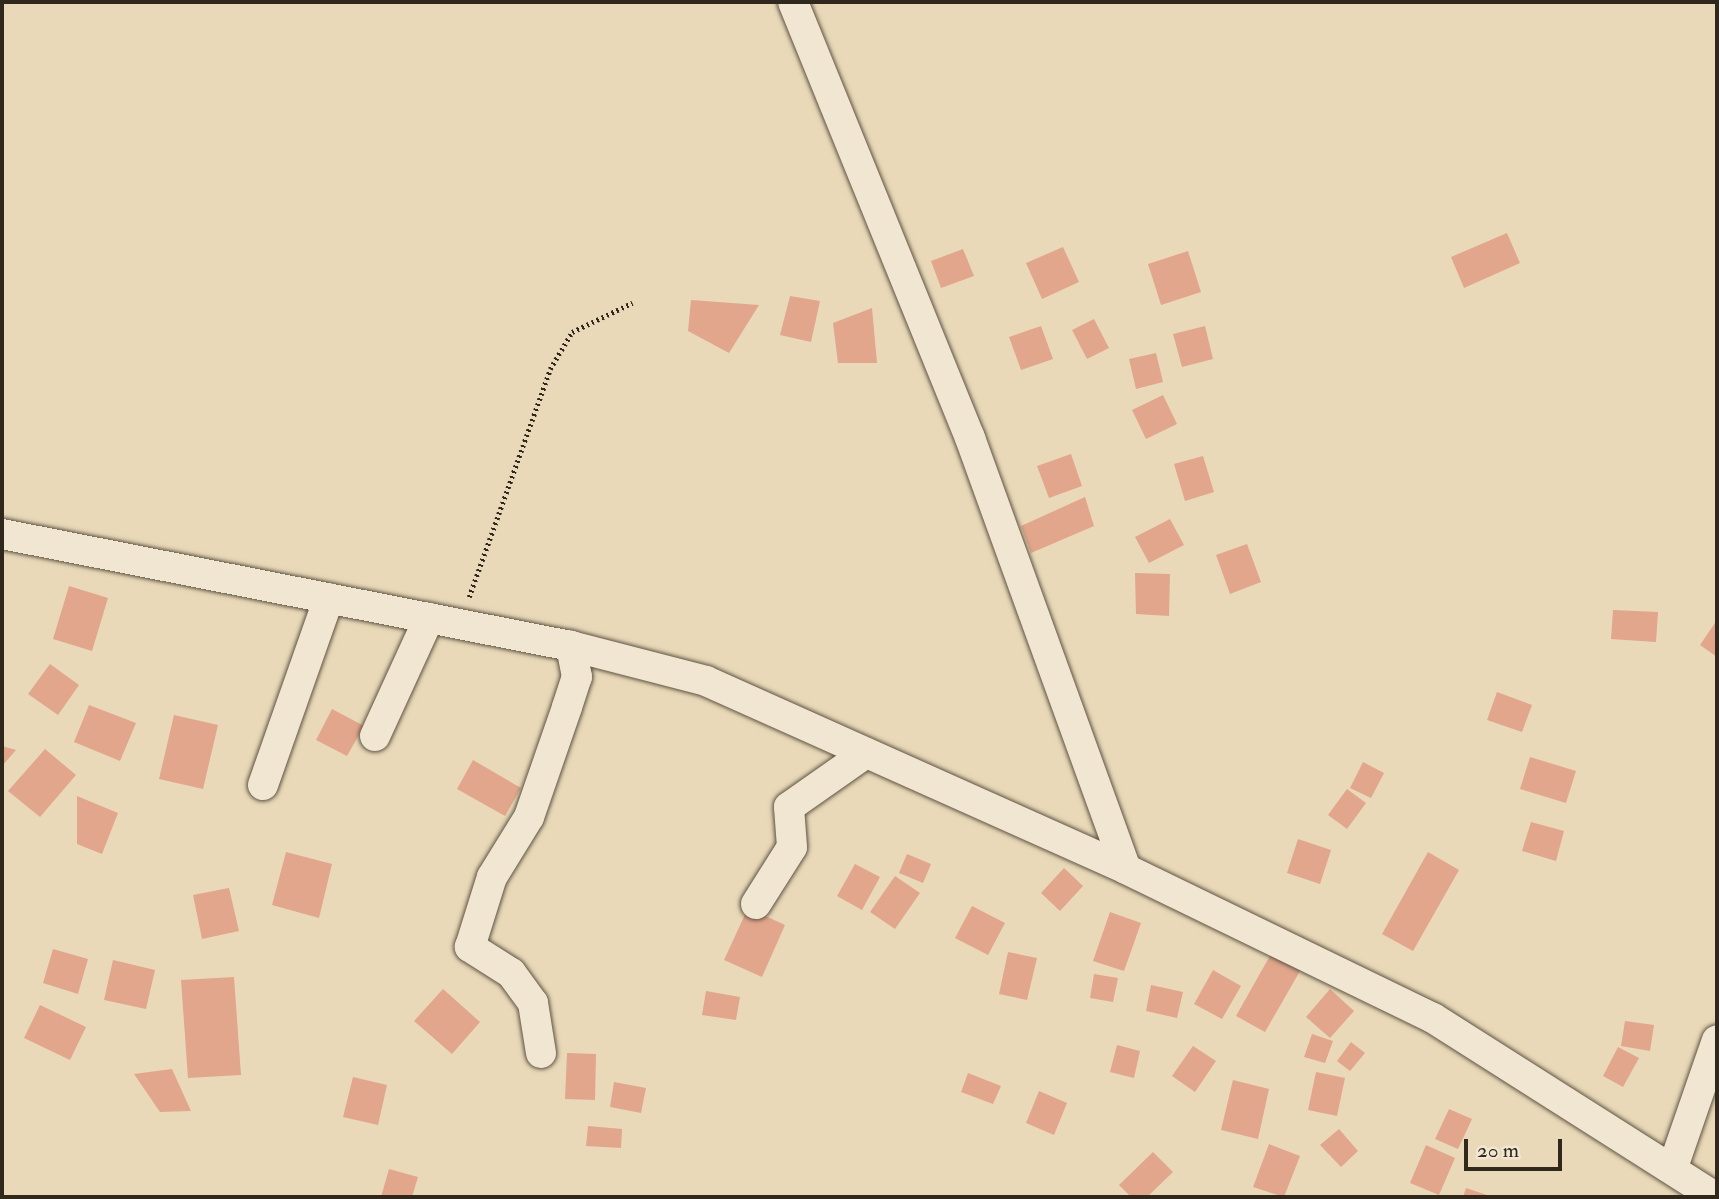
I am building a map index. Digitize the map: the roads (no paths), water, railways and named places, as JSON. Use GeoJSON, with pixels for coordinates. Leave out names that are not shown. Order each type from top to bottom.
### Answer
{"type":"FeatureCollection","features":[{"type":"Feature","properties":{"kind":"street"},"geometry":{"type":"LineString","coordinates":[[793,2],[970,438],[1126,869]]}},
{"type":"Feature","properties":{"kind":"street"},"geometry":{"type":"LineString","coordinates":[[2,534],[571,646],[706,681],[1126,869],[1433,1018],[1673,1167],[1715,1197]]}},
{"type":"Feature","properties":{"kind":"street"},"geometry":{"type":"LineString","coordinates":[[263,785],[329,598]]}},
{"type":"Feature","properties":{"kind":"street"},"geometry":{"type":"LineString","coordinates":[[375,736],[429,618]]}},
{"type":"Feature","properties":{"kind":"street"},"geometry":{"type":"LineString","coordinates":[[541,1053],[533,1003],[511,973],[470,947],[492,877],[529,817],[567,706],[576,677],[571,646]]}},
{"type":"Feature","properties":{"kind":"street"},"geometry":{"type":"LineString","coordinates":[[756,904],[792,847],[789,807],[866,753]]}},
{"type":"Feature","properties":{"kind":"street"},"geometry":{"type":"LineString","coordinates":[[1673,1167],[1717,1040]]}}]}
